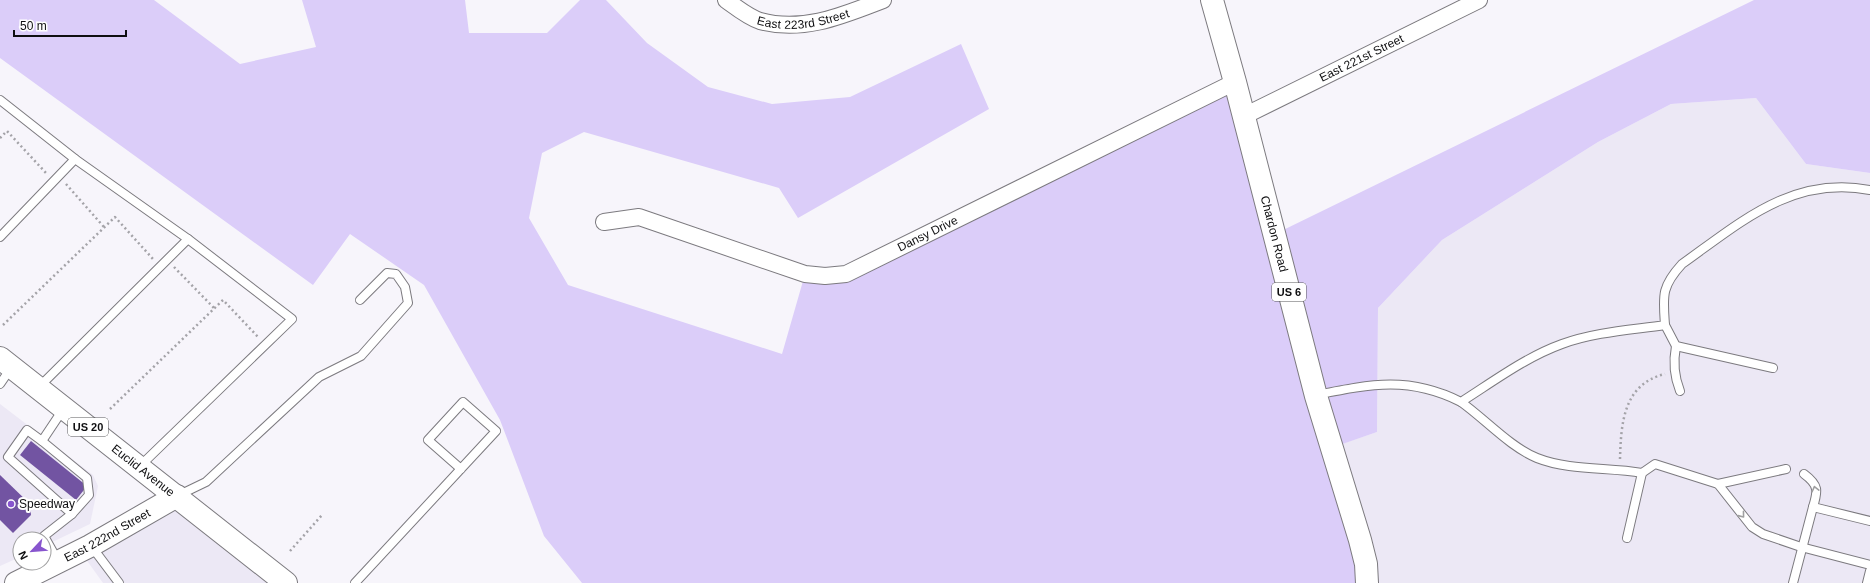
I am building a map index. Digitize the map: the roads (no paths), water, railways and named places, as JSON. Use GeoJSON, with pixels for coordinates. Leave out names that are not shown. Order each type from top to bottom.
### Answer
{"type":"FeatureCollection","features":[{"type":"Feature","properties":{"kind":"main road","name":"Chardon Road"},"geometry":{"type":"LineString","coordinates":[[1212,0],[1244,116],[1316,396],[1360,540],[1366,564],[1367,583]]}},
{"type":"Feature","properties":{"kind":"main road","name":"Euclid Avenue"},"geometry":{"type":"LineString","coordinates":[[4,370],[38,387],[286,583]]}},
{"type":"Feature","properties":{"kind":"main road","name":"East 222nd Street"},"geometry":{"type":"LineString","coordinates":[[16,583],[90,546],[177,496]]}},
{"type":"Feature","properties":{"kind":"street","name":"East 223rd Street"},"geometry":{"type":"LineString","coordinates":[[726,0],[740,11],[760,21],[785,25],[809,24],[836,18],[883,0]]}},
{"type":"Feature","properties":{"kind":"street","name":"East 221st Street"},"geometry":{"type":"LineString","coordinates":[[1244,116],[1478,0]]}},
{"type":"Feature","properties":{"kind":"street","name":"Dansy Drive"},"geometry":{"type":"LineString","coordinates":[[604,222],[639,218],[805,274],[825,276],[846,274],[1235,82]]}},
{"type":"Feature","properties":{"kind":"lane"},"geometry":{"type":"LineString","coordinates":[[0,100],[75,158],[188,239],[292,319],[139,467]]}},
{"type":"Feature","properties":{"kind":"lane"},"geometry":{"type":"LineString","coordinates":[[0,237],[75,158]]}},
{"type":"Feature","properties":{"kind":"lane"},"geometry":{"type":"LineString","coordinates":[[1680,391],[1675,372],[1674,359],[1676,346],[1665,325],[1663,300],[1665,288],[1671,276],[1682,264],[1749,216],[1786,196],[1807,191],[1835,188],[1870,190]]}},
{"type":"Feature","properties":{"kind":"lane"},"geometry":{"type":"LineString","coordinates":[[38,387],[188,239]]}},
{"type":"Feature","properties":{"kind":"lane"},"geometry":{"type":"LineString","coordinates":[[177,496],[206,482],[319,377],[361,356],[408,303],[404,287],[396,274],[387,273],[360,300]]}},
{"type":"Feature","properties":{"kind":"lane"},"geometry":{"type":"LineString","coordinates":[[1461,402],[1534,356],[1563,344],[1593,336],[1665,325]]}},
{"type":"Feature","properties":{"kind":"lane"},"geometry":{"type":"LineString","coordinates":[[1676,346],[1773,368]]}},
{"type":"Feature","properties":{"kind":"lane"},"geometry":{"type":"LineString","coordinates":[[1316,396],[1366,385],[1401,384],[1428,388],[1461,402],[1508,440],[1536,458],[1580,467],[1620,469],[1642,473],[1656,464],[1718,484],[1786,469]]}},
{"type":"Feature","properties":{"kind":"lane"},"geometry":{"type":"LineString","coordinates":[[355,583],[461,469],[496,431],[463,402],[428,440],[461,469]]}},
{"type":"Feature","properties":{"kind":"lane"},"geometry":{"type":"LineString","coordinates":[[42,441],[64,408]]}},
{"type":"Feature","properties":{"kind":"lane"},"geometry":{"type":"LineString","coordinates":[[58,562],[44,536],[72,514],[89,495],[87,478],[27,430],[8,457],[72,514]]}},
{"type":"Feature","properties":{"kind":"lane"},"geometry":{"type":"LineString","coordinates":[[1627,538],[1642,473]]}},
{"type":"Feature","properties":{"kind":"lane"},"geometry":{"type":"LineString","coordinates":[[1793,583],[1801,547],[1817,495],[1816,487],[1812,480],[1804,474]]}},
{"type":"Feature","properties":{"kind":"lane"},"geometry":{"type":"LineString","coordinates":[[1718,484],[1752,527],[1763,534],[1801,547],[1870,565]]}},
{"type":"Feature","properties":{"kind":"lane"},"geometry":{"type":"LineString","coordinates":[[1813,507],[1870,521]]}},
{"type":"Feature","properties":{"kind":"lane"},"geometry":{"type":"LineString","coordinates":[[90,546],[119,583]]}},
{"type":"Feature","properties":{"kind":"lane"},"geometry":{"type":"LineString","coordinates":[[1866,583],[1870,571]]}},
{"type":"Feature","properties":{"kind":"place","name":"Speedway"},"geometry":{"type":"Point","coordinates":[11,504]}}]}
